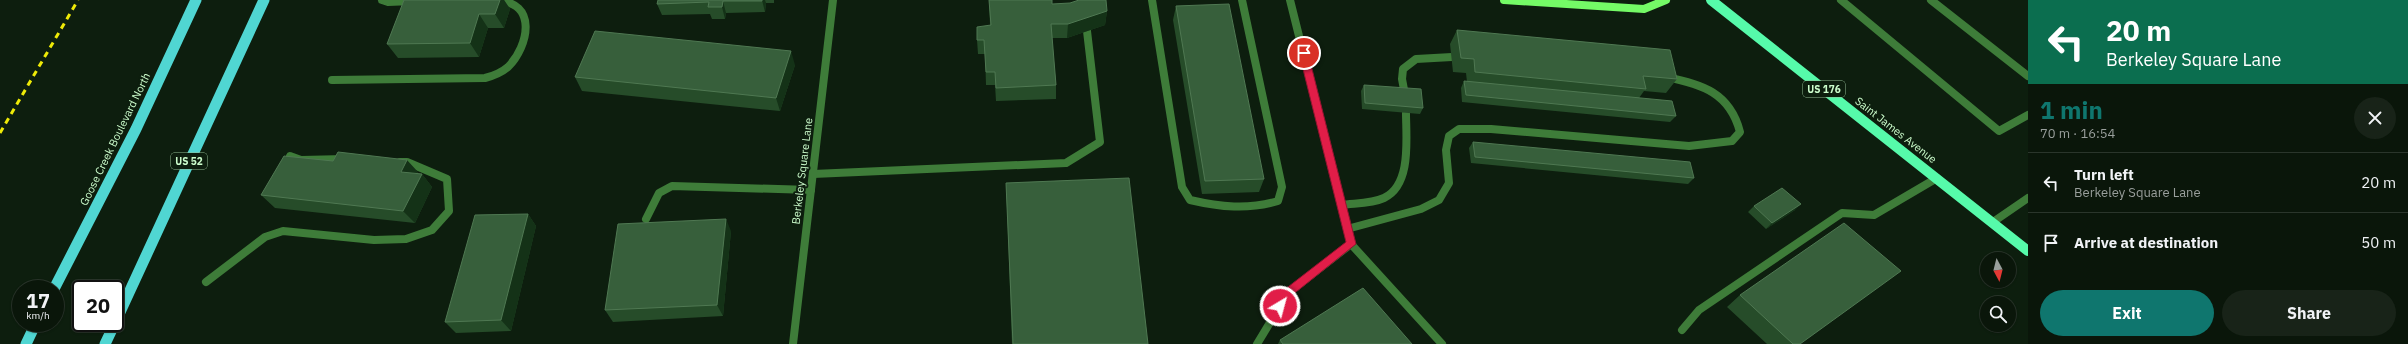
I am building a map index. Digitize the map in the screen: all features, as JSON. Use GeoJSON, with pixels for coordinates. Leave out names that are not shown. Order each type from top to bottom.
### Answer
{"type":"FeatureCollection","features":[{"type":"Feature","properties":{"kind":"highway","name":"Goose Creek Boulevard North"},"geometry":{"type":"LineString","coordinates":[[59,280],[136,129],[196,0]]}},
{"type":"Feature","properties":{"kind":"highway","name":"US 52"},"geometry":{"type":"LineString","coordinates":[[124,303],[264,0]]}},
{"type":"Feature","properties":{"kind":"highway"},"geometry":{"type":"LineString","coordinates":[[26,344],[32,332]]}},
{"type":"Feature","properties":{"kind":"highway","name":"US 52"},"geometry":{"type":"LineString","coordinates":[[105,344],[111,332]]}},
{"type":"Feature","properties":{"kind":"main road"},"geometry":{"type":"LineString","coordinates":[[1504,0],[1644,9],[1666,0]]}},
{"type":"Feature","properties":{"kind":"main road","name":"Saint James Avenue"},"geometry":{"type":"LineString","coordinates":[[1711,0],[2028,251]]}},
{"type":"Feature","properties":{"kind":"street"},"geometry":{"type":"LineString","coordinates":[[382,0],[388,2],[424,1]]}},
{"type":"Feature","properties":{"kind":"street"},"geometry":{"type":"LineString","coordinates":[[332,80],[485,78],[498,75],[508,68],[518,55],[524,36],[526,19],[521,8],[512,2],[488,0]]}},
{"type":"Feature","properties":{"kind":"street","name":"Berkeley Square Lane"},"geometry":{"type":"LineString","coordinates":[[793,344],[833,0]]}},
{"type":"Feature","properties":{"kind":"street"},"geometry":{"type":"LineString","coordinates":[[1152,0],[1182,187],[1190,200],[1224,208],[1263,207],[1278,201],[1282,187],[1242,0]]}},
{"type":"Feature","properties":{"kind":"street"},"geometry":{"type":"LineString","coordinates":[[1290,0],[1351,244],[1442,344]]}},
{"type":"Feature","properties":{"kind":"street"},"geometry":{"type":"LineString","coordinates":[[1841,0],[1999,131],[2028,115]]}},
{"type":"Feature","properties":{"kind":"street"},"geometry":{"type":"LineString","coordinates":[[1931,0],[2028,76]]}},
{"type":"Feature","properties":{"kind":"street"},"geometry":{"type":"LineString","coordinates":[[813,174],[1066,163],[1100,142],[1087,31]]}},
{"type":"Feature","properties":{"kind":"street"},"geometry":{"type":"LineString","coordinates":[[1405,95],[1402,79],[1403,69],[1416,59],[1452,57]]}},
{"type":"Feature","properties":{"kind":"street"},"geometry":{"type":"LineString","coordinates":[[1347,229],[1420,209],[1439,200],[1449,183],[1446,150],[1449,136],[1459,129],[1491,129],[1689,146],[1710,145],[1732,141],[1740,132],[1738,119],[1720,95],[1684,80],[1662,77]]}},
{"type":"Feature","properties":{"kind":"street"},"geometry":{"type":"LineString","coordinates":[[1341,205],[1377,200],[1389,195],[1400,179],[1404,160],[1406,113]]}},
{"type":"Feature","properties":{"kind":"street"},"geometry":{"type":"LineString","coordinates":[[290,156],[301,160],[357,160]]}},
{"type":"Feature","properties":{"kind":"street"},"geometry":{"type":"LineString","coordinates":[[206,282],[265,237],[283,231],[374,240],[406,239],[432,230],[449,211],[447,179],[407,162],[393,162]]}},
{"type":"Feature","properties":{"kind":"street"},"geometry":{"type":"LineString","coordinates":[[1682,330],[1699,310],[1842,213],[1874,215],[1937,178]]}},
{"type":"Feature","properties":{"kind":"street"},"geometry":{"type":"LineString","coordinates":[[646,219],[659,193],[672,186],[811,190]]}},
{"type":"Feature","properties":{"kind":"street"},"geometry":{"type":"LineString","coordinates":[[1993,222],[2028,198]]}},
{"type":"Feature","properties":{"kind":"street"},"geometry":{"type":"LineString","coordinates":[[1257,344],[1288,293],[1351,244]]}},
{"type":"Feature","properties":{"kind":"building"},"geometry":{"type":"Polygon","coordinates":[[[404,0],[500,0],[495,14],[479,14],[470,43],[387,44],[404,0]]]}},
{"type":"Feature","properties":{"kind":"building"},"geometry":{"type":"Polygon","coordinates":[[[658,0],[762,1],[723,1],[722,7],[708,7],[709,2],[657,4],[658,0]]]}},
{"type":"Feature","properties":{"kind":"building"},"geometry":{"type":"Polygon","coordinates":[[[989,0],[1052,0],[1052,4],[1070,3],[1079,0],[1106,0],[1107,11],[1068,24],[1051,24],[1056,85],[996,88],[995,72],[986,72],[984,40],[977,40],[977,27],[991,25],[989,0]]]}},
{"type":"Feature","properties":{"kind":"building"},"geometry":{"type":"Polygon","coordinates":[[[1229,4],[1264,179],[1205,181],[1176,6],[1229,4]]]}},
{"type":"Feature","properties":{"kind":"building"},"geometry":{"type":"Polygon","coordinates":[[[1457,30],[1670,50],[1677,79],[1643,76],[1646,89],[1475,72],[1474,59],[1461,58],[1457,30]]]}},
{"type":"Feature","properties":{"kind":"building"},"geometry":{"type":"Polygon","coordinates":[[[595,31],[791,51],[776,98],[575,77],[595,31]]]}},
{"type":"Feature","properties":{"kind":"building"},"geometry":{"type":"Polygon","coordinates":[[[1464,81],[1672,101],[1676,116],[1466,95],[1464,81]]]}},
{"type":"Feature","properties":{"kind":"building"},"geometry":{"type":"Polygon","coordinates":[[[1364,85],[1421,89],[1423,108],[1365,103],[1364,85]]]}},
{"type":"Feature","properties":{"kind":"building"},"geometry":{"type":"Polygon","coordinates":[[[1473,142],[1690,162],[1694,178],[1475,157],[1473,142]]]}},
{"type":"Feature","properties":{"kind":"building"},"geometry":{"type":"Polygon","coordinates":[[[338,152],[407,160],[401,172],[422,174],[403,211],[261,195],[284,156],[333,161],[338,152]]]}},
{"type":"Feature","properties":{"kind":"building"},"geometry":{"type":"Polygon","coordinates":[[[1129,178],[1148,344],[1013,344],[1006,183],[1129,178]]]}},
{"type":"Feature","properties":{"kind":"building"},"geometry":{"type":"Polygon","coordinates":[[[1782,188],[1801,204],[1772,223],[1754,206],[1782,188]]]}},
{"type":"Feature","properties":{"kind":"building"},"geometry":{"type":"Polygon","coordinates":[[[528,214],[501,320],[445,322],[475,215],[528,214]]]}},
{"type":"Feature","properties":{"kind":"building"},"geometry":{"type":"Polygon","coordinates":[[[726,219],[717,305],[605,310],[618,224],[726,219]]]}},
{"type":"Feature","properties":{"kind":"building"},"geometry":{"type":"Polygon","coordinates":[[[1844,223],[1901,271],[1800,344],[1793,344],[1740,295],[1844,223]]]}},
{"type":"Feature","properties":{"kind":"building"},"geometry":{"type":"Polygon","coordinates":[[[1363,288],[1412,344],[1283,344],[1280,340],[1363,288]]]}},
{"type":"Feature","properties":{"kind":"railway"},"geometry":{"type":"LineString","coordinates":[[0,133],[78,0]]}},
{"type":"Feature","properties":{"kind":"route"},"geometry":{"type":"LineString","coordinates":[[1280,306],[1288,293],[1351,244],[1304,53]]}}]}
